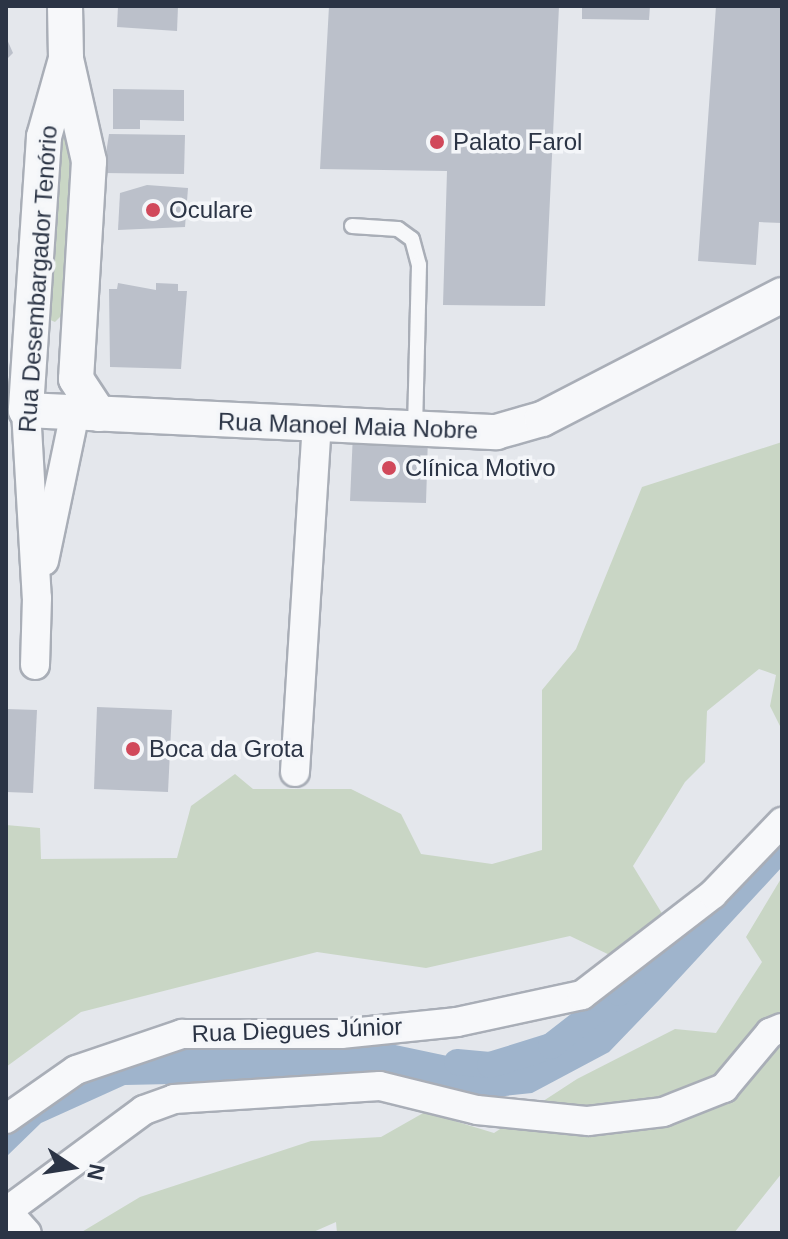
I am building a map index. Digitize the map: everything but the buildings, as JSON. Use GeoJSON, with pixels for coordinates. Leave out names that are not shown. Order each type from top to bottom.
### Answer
{"type":"FeatureCollection","features":[{"type":"Feature","properties":{"kind":"street","name":"Rua Desembargador Tenório"},"geometry":{"type":"LineString","coordinates":[[37,598],[87,414],[76,379],[89,161],[66,59],[65,6]]}},
{"type":"Feature","properties":{"kind":"street","name":"Rua Desembargador Tenório"},"geometry":{"type":"LineString","coordinates":[[35,665],[37,598],[16,410],[44,137],[66,59]]}},
{"type":"Feature","properties":{"kind":"street","name":"Rua Manoel Maia Nobre"},"geometry":{"type":"LineString","coordinates":[[16,410],[415,431],[496,432],[542,419],[782,295]]}},
{"type":"Feature","properties":{"kind":"street"},"geometry":{"type":"LineString","coordinates":[[16,410],[63,391],[76,379]]}},
{"type":"Feature","properties":{"kind":"street"},"geometry":{"type":"LineString","coordinates":[[295,772],[317,426]]}},
{"type":"Feature","properties":{"kind":"street","name":"Rua Diegues Júnior"},"geometry":{"type":"LineString","coordinates":[[6,1119],[76,1070],[182,1034],[341,1034],[457,1022],[582,995],[713,894],[782,822]]}},
{"type":"Feature","properties":{"kind":"street"},"geometry":{"type":"LineString","coordinates":[[27,1233],[6,1211],[144,1110],[174,1099],[380,1086],[477,1110],[588,1121],[663,1112],[724,1088],[770,1033],[782,1028]]}},
{"type":"Feature","properties":{"kind":"lane"},"geometry":{"type":"LineString","coordinates":[[352,226],[398,229],[412,239],[419,265],[415,431]]}},
{"type":"Feature","properties":{"kind":"green space"},"geometry":{"type":"Polygon","coordinates":[[[57,114],[80,146],[66,311],[55,322],[41,316],[57,114]]]}},
{"type":"Feature","properties":{"kind":"green space"},"geometry":{"type":"Polygon","coordinates":[[[782,442],[782,730],[770,706],[776,675],[759,669],[707,711],[705,762],[685,782],[633,866],[666,920],[616,958],[570,936],[426,968],[317,952],[81,1012],[6,1067],[6,825],[40,828],[41,859],[177,858],[191,806],[235,774],[253,789],[351,789],[401,814],[421,854],[492,864],[542,850],[542,690],[576,649],[642,487],[782,442]]]}},
{"type":"Feature","properties":{"kind":"green space"},"geometry":{"type":"Polygon","coordinates":[[[782,877],[782,1173],[734,1233],[337,1233],[336,1222],[311,1233],[80,1233],[140,1197],[311,1141],[381,1137],[425,1112],[494,1133],[577,1079],[675,1029],[716,1033],[762,962],[746,937],[782,877]]]}},
{"type":"Feature","properties":{"kind":"water"},"geometry":{"type":"Polygon","coordinates":[[[782,824],[782,867],[660,999],[609,1052],[532,1093],[486,1098],[217,1083],[125,1085],[41,1123],[6,1157],[6,1122],[136,1048],[367,1039],[490,1065],[551,1046],[619,993],[782,824]]]}},
{"type":"Feature","properties":{"kind":"waterway"},"geometry":{"type":"LineString","coordinates":[[457,1062],[490,1065],[551,1046],[619,993],[672,936]]}},
{"type":"Feature","properties":{"kind":"place","name":"Palato Farol"},"geometry":{"type":"Point","coordinates":[437,142]}},
{"type":"Feature","properties":{"kind":"place","name":"Oculare"},"geometry":{"type":"Point","coordinates":[153,210]}},
{"type":"Feature","properties":{"kind":"place","name":"Clínica Motivo"},"geometry":{"type":"Point","coordinates":[389,468]}},
{"type":"Feature","properties":{"kind":"place","name":"Boca da Grota"},"geometry":{"type":"Point","coordinates":[133,749]}}]}
